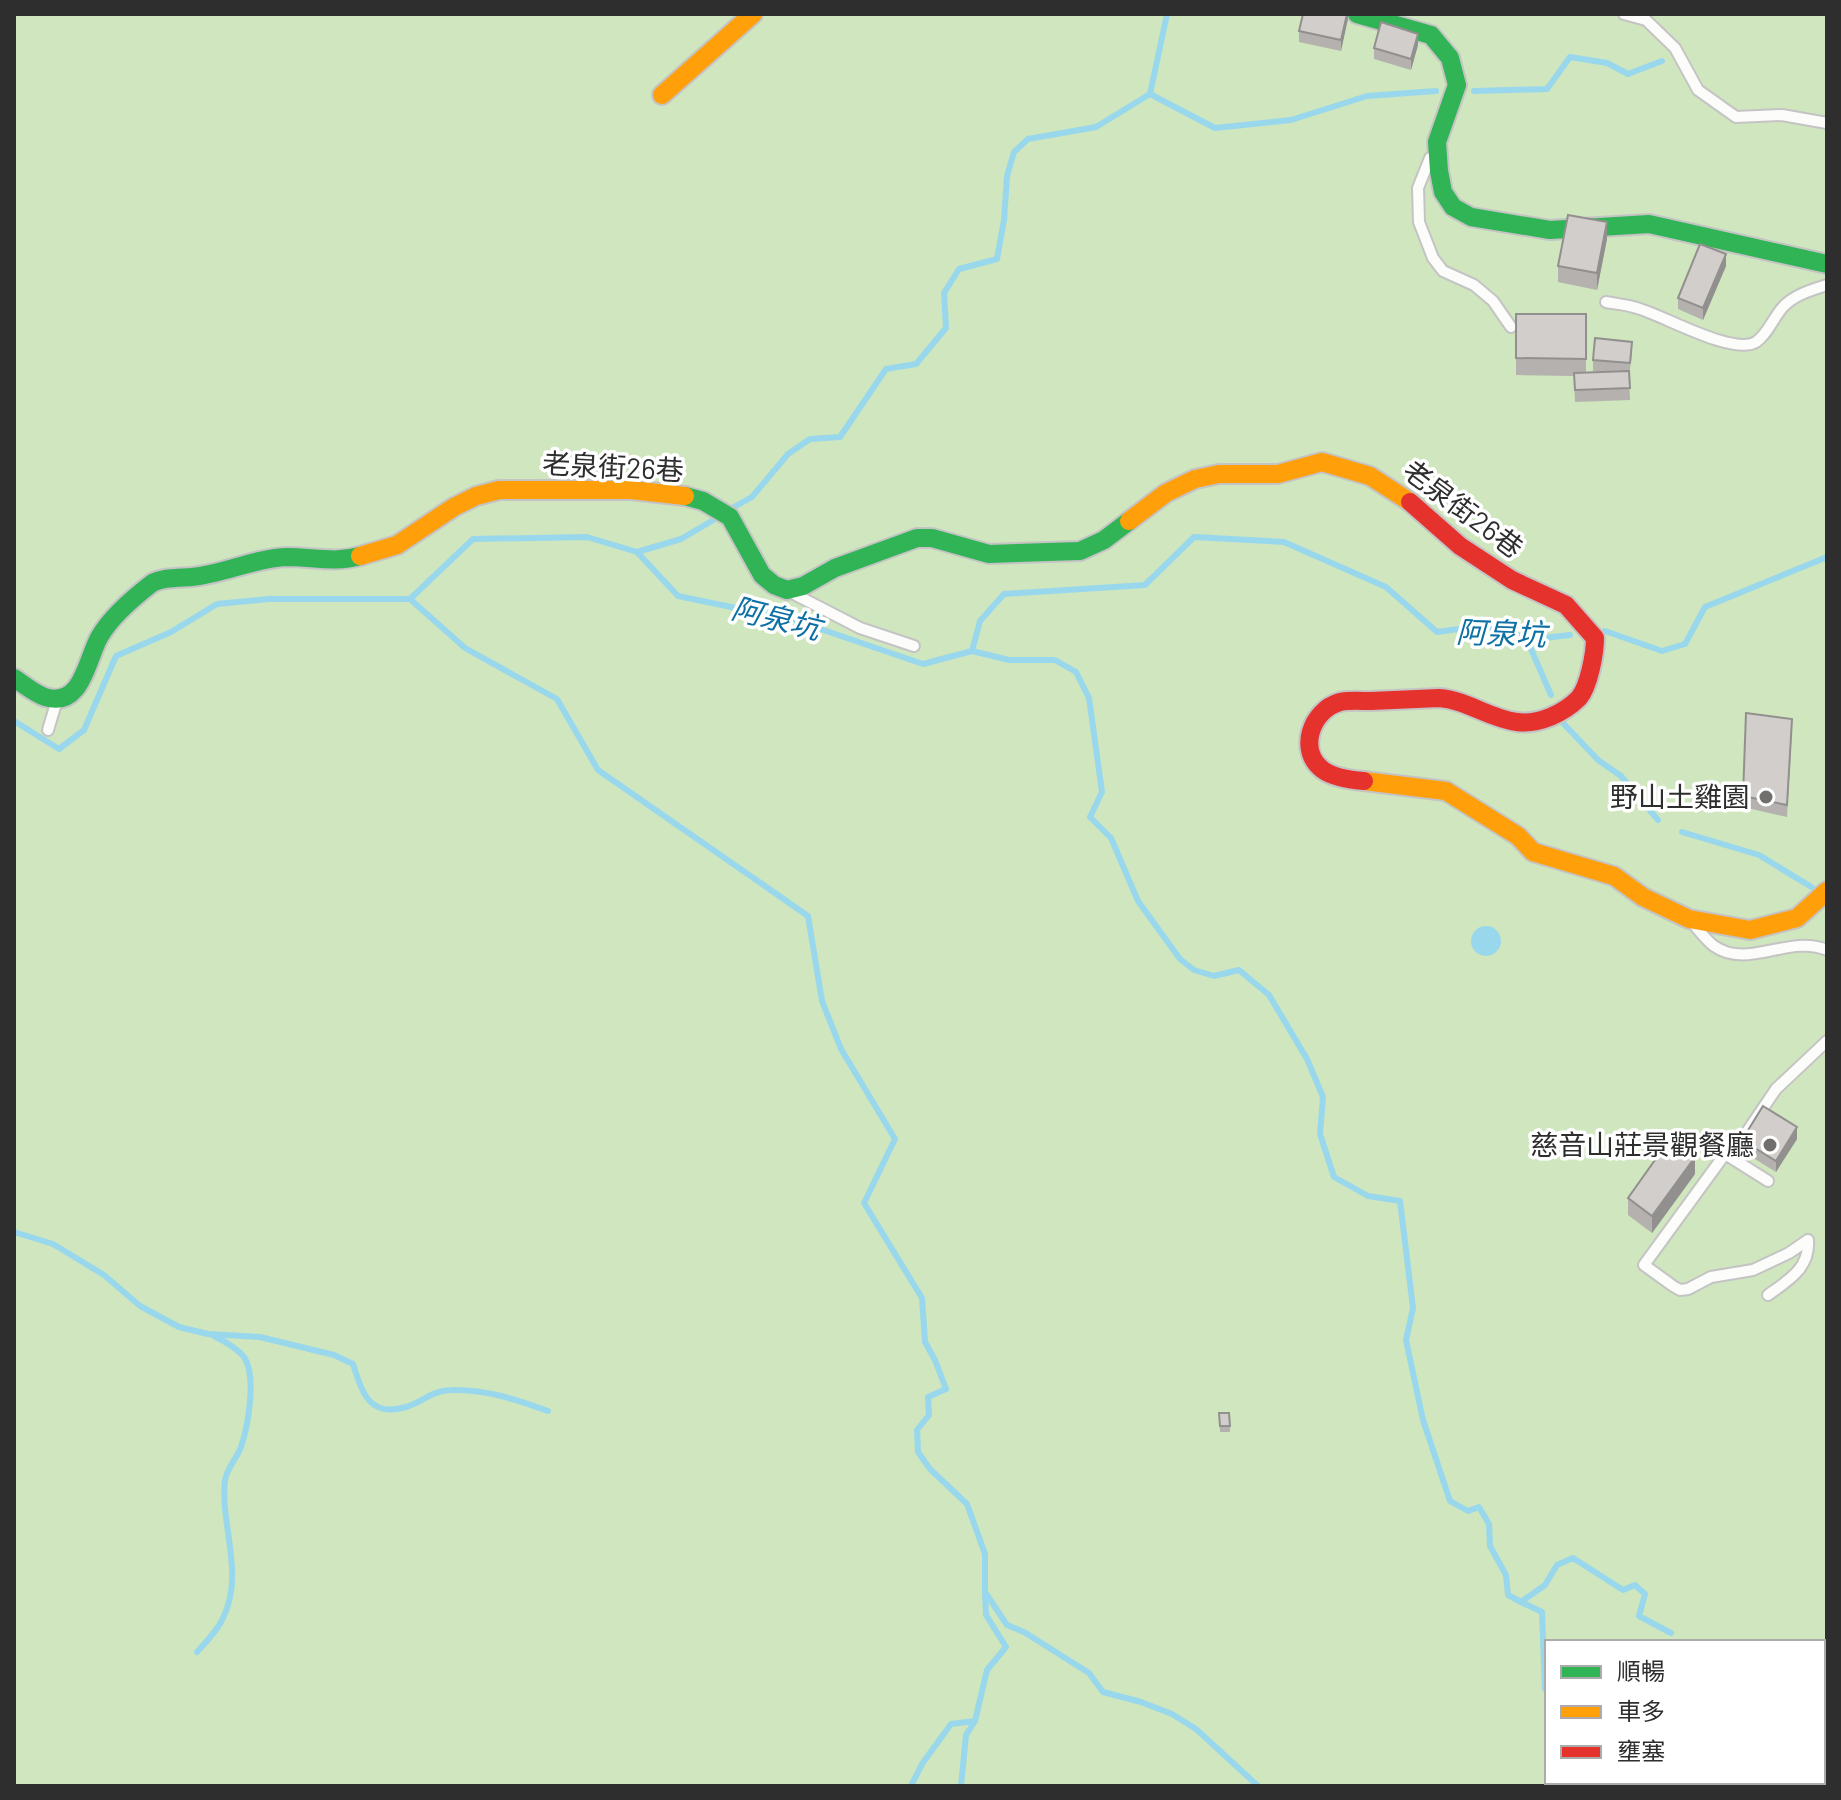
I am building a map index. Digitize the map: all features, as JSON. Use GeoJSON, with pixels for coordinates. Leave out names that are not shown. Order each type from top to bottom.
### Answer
{"type":"FeatureCollection","features":[{"type":"Feature","properties":{"kind":"street"},"geometry":{"type":"LineString","coordinates":[[662,95],[753,14]]}},
{"type":"Feature","properties":{"kind":"street"},"geometry":{"type":"LineString","coordinates":[[1357,14],[1431,35],[1450,58],[1457,85],[1437,142],[1439,171],[1443,192],[1453,207],[1471,217],[1550,230],[1649,224],[1827,264]]}},
{"type":"Feature","properties":{"kind":"street","name":"老泉街26巷"},"geometry":{"type":"LineString","coordinates":[[57,698],[70,694],[82,682],[99,637],[113,619],[154,581],[212,575],[269,559],[349,559],[397,545],[454,507],[476,496],[499,490],[631,490],[703,501],[730,517],[762,575],[774,585],[787,590],[803,586],[835,568],[917,538],[932,538],[989,554],[1080,551],[1104,540],[1166,493],[1195,479],[1219,474],[1278,474],[1322,462],[1370,476],[1399,493],[1460,546],[1512,580],[1566,605],[1595,638],[1595,655],[1581,696],[1551,718],[1517,722],[1453,699],[1341,702],[1325,709],[1313,724],[1309,740],[1311,758],[1324,771],[1346,779],[1446,791],[1518,836],[1533,852],[1614,876],[1643,897],[1689,919],[1750,930],[1797,918],[1827,891]]}},
{"type":"Feature","properties":{"kind":"street"},"geometry":{"type":"LineString","coordinates":[[14,678],[45,697],[57,698]]}},
{"type":"Feature","properties":{"kind":"lane"},"geometry":{"type":"LineString","coordinates":[[1624,14],[1646,20],[1675,48],[1698,90],[1736,117],[1782,115],[1827,123]]}},
{"type":"Feature","properties":{"kind":"lane"},"geometry":{"type":"LineString","coordinates":[[1437,142],[1418,188],[1419,222],[1433,258],[1443,271],[1474,285],[1493,301],[1511,327]]}},
{"type":"Feature","properties":{"kind":"lane"},"geometry":{"type":"LineString","coordinates":[[1606,302],[1636,307],[1711,337],[1746,345],[1756,342],[1782,308],[1794,298],[1827,285]]}},
{"type":"Feature","properties":{"kind":"lane"},"geometry":{"type":"LineString","coordinates":[[787,590],[849,623],[914,646]]}},
{"type":"Feature","properties":{"kind":"lane"},"geometry":{"type":"LineString","coordinates":[[48,730],[57,698]]}},
{"type":"Feature","properties":{"kind":"lane"},"geometry":{"type":"LineString","coordinates":[[1689,919],[1712,945],[1729,954],[1750,954],[1801,944],[1814,944],[1827,950]]}},
{"type":"Feature","properties":{"kind":"lane"},"geometry":{"type":"LineString","coordinates":[[1730,1157],[1776,1089],[1827,1041]]}},
{"type":"Feature","properties":{"kind":"lane"},"geometry":{"type":"LineString","coordinates":[[1768,1181],[1725,1154],[1644,1265],[1680,1290],[1688,1289],[1711,1277],[1753,1270],[1808,1240],[1809,1250],[1798,1273],[1768,1295]]}},
{"type":"Feature","properties":{"kind":"green space"},"geometry":{"type":"Polygon","coordinates":[[[14,14],[1827,14],[1827,1786],[14,1786],[14,14]]]}},
{"type":"Feature","properties":{"kind":"water"},"geometry":{"type":"Polygon","coordinates":[[[1486,926],[1497,930],[1501,941],[1497,952],[1486,956],[1475,952],[1471,941],[1475,930],[1486,926]]]}},
{"type":"Feature","properties":{"kind":"building"},"geometry":{"type":"Polygon","coordinates":[[[1303,14],[1347,14],[1341,40],[1299,31],[1303,14]]]}},
{"type":"Feature","properties":{"kind":"building"},"geometry":{"type":"Polygon","coordinates":[[[1381,22],[1418,34],[1411,59],[1374,48],[1381,22]]]}},
{"type":"Feature","properties":{"kind":"building"},"geometry":{"type":"Polygon","coordinates":[[[1568,215],[1607,222],[1597,273],[1558,266],[1568,215]]]}},
{"type":"Feature","properties":{"kind":"building"},"geometry":{"type":"Polygon","coordinates":[[[1700,244],[1726,254],[1703,308],[1678,298],[1700,244]]]}},
{"type":"Feature","properties":{"kind":"building"},"geometry":{"type":"Polygon","coordinates":[[[1516,314],[1586,314],[1586,359],[1516,358],[1516,314]]]}},
{"type":"Feature","properties":{"kind":"building"},"geometry":{"type":"Polygon","coordinates":[[[1595,338],[1632,342],[1630,363],[1593,360],[1595,338]]]}},
{"type":"Feature","properties":{"kind":"building"},"geometry":{"type":"Polygon","coordinates":[[[1629,371],[1630,388],[1575,390],[1574,373],[1629,371]]]}},
{"type":"Feature","properties":{"kind":"building"},"geometry":{"type":"Polygon","coordinates":[[[1746,713],[1792,719],[1787,805],[1743,796],[1746,713]]]}},
{"type":"Feature","properties":{"kind":"building","name":"慈音山莊景觀餐廳"},"geometry":{"type":"Polygon","coordinates":[[[1763,1106],[1797,1127],[1776,1161],[1742,1140],[1763,1106]]]}},
{"type":"Feature","properties":{"kind":"building"},"geometry":{"type":"Polygon","coordinates":[[[1670,1139],[1695,1157],[1652,1216],[1628,1198],[1670,1139]]]}},
{"type":"Feature","properties":{"kind":"building"},"geometry":{"type":"Polygon","coordinates":[[[1219,1413],[1229,1413],[1230,1426],[1220,1426],[1219,1413]]]}},
{"type":"Feature","properties":{"kind":"waterway"},"geometry":{"type":"LineString","coordinates":[[734,507],[752,497],[788,454],[810,439],[840,437],[886,369],[916,364],[946,328],[944,293],[959,269],[997,259],[1007,176],[1014,152],[1028,139],[1096,127],[1150,94],[1167,14]]}},
{"type":"Feature","properties":{"kind":"waterway"},"geometry":{"type":"LineString","coordinates":[[1474,91],[1547,89],[1570,57],[1607,63],[1628,74],[1662,61]]}},
{"type":"Feature","properties":{"kind":"waterway"},"geometry":{"type":"LineString","coordinates":[[1150,94],[1215,128],[1291,120],[1367,96],[1436,91]]}},
{"type":"Feature","properties":{"kind":"waterway"},"geometry":{"type":"LineString","coordinates":[[637,552],[681,539],[715,519]]}},
{"type":"Feature","properties":{"kind":"waterway","name":"阿泉坑"},"geometry":{"type":"LineString","coordinates":[[14,721],[59,749],[84,730],[116,656],[171,632],[217,604],[269,599],[410,599],[473,539],[587,537],[637,552],[678,596],[794,620],[923,664],[972,651],[980,621],[1004,594],[1145,585],[1194,537],[1284,542],[1386,587],[1437,632],[1473,627],[1503,628],[1527,640],[1570,635]]}},
{"type":"Feature","properties":{"kind":"waterway","name":"阿泉坑"},"geometry":{"type":"LineString","coordinates":[[1605,631],[1662,651],[1685,644],[1705,607],[1827,557]]}},
{"type":"Feature","properties":{"kind":"waterway"},"geometry":{"type":"LineString","coordinates":[[410,599],[465,648],[557,699],[598,770],[808,916],[822,1001],[841,1049],[895,1139],[864,1203],[922,1298],[925,1342],[946,1389],[928,1397],[929,1415],[917,1430],[918,1452],[930,1469],[967,1504],[985,1554],[985,1592],[1007,1625],[1024,1632],[1089,1673],[1103,1692],[1172,1714],[1196,1729],[1258,1786]]}},
{"type":"Feature","properties":{"kind":"waterway"},"geometry":{"type":"LineString","coordinates":[[1527,640],[1551,695]]}},
{"type":"Feature","properties":{"kind":"waterway"},"geometry":{"type":"LineString","coordinates":[[972,651],[1009,660],[1055,660],[1076,672],[1089,698],[1102,792],[1090,817],[1111,838],[1138,901],[1180,959],[1194,970],[1214,976],[1239,970],[1269,995],[1307,1059],[1323,1097],[1320,1134],[1334,1177],[1368,1196],[1400,1201],[1413,1308],[1406,1340],[1423,1420],[1450,1501],[1468,1511],[1479,1507],[1489,1524],[1490,1546],[1506,1575],[1508,1595],[1521,1602],[1545,1585],[1557,1565],[1573,1558],[1623,1590],[1635,1585],[1645,1594],[1639,1616],[1671,1633]]}},
{"type":"Feature","properties":{"kind":"waterway"},"geometry":{"type":"LineString","coordinates":[[1563,723],[1598,760],[1621,776],[1658,820]]}},
{"type":"Feature","properties":{"kind":"waterway"},"geometry":{"type":"LineString","coordinates":[[1682,832],[1759,855],[1813,888]]}},
{"type":"Feature","properties":{"kind":"waterway"},"geometry":{"type":"LineString","coordinates":[[14,1232],[53,1244],[104,1275],[140,1306],[179,1327],[208,1334],[260,1337],[334,1355],[353,1364],[364,1393],[375,1406],[383,1409],[406,1407],[439,1392],[464,1390],[489,1393],[548,1411]]}},
{"type":"Feature","properties":{"kind":"waterway"},"geometry":{"type":"LineString","coordinates":[[197,1652],[218,1627],[229,1601],[232,1567],[225,1480],[241,1447],[251,1388],[244,1357],[214,1336]]}},
{"type":"Feature","properties":{"kind":"waterway"},"geometry":{"type":"LineString","coordinates":[[961,1786],[966,1735],[975,1721],[987,1670],[1006,1647],[986,1615],[985,1595]]}},
{"type":"Feature","properties":{"kind":"waterway"},"geometry":{"type":"LineString","coordinates":[[1521,1602],[1542,1612],[1545,1689]]}},
{"type":"Feature","properties":{"kind":"waterway"},"geometry":{"type":"LineString","coordinates":[[911,1786],[922,1764],[951,1724],[975,1721]]}},
{"type":"Feature","properties":{"kind":"traffic: fast"},"geometry":{"type":"LineString","coordinates":[[1357,14],[1431,35],[1450,58],[1457,85],[1437,142],[1439,171],[1443,192],[1453,207],[1471,217],[1550,230],[1649,224],[1827,264]]}},
{"type":"Feature","properties":{"kind":"traffic: fast"},"geometry":{"type":"LineString","coordinates":[[685,496],[703,501],[730,517],[762,575],[774,585],[787,590],[803,586],[835,568],[917,538],[932,538],[989,554],[1080,551],[1104,540],[1129,521]]}},
{"type":"Feature","properties":{"kind":"traffic: fast"},"geometry":{"type":"LineString","coordinates":[[14,678],[45,697],[58,699],[68,695],[82,679],[105,629],[123,608],[155,582],[204,575],[275,558],[360,556]]}},
{"type":"Feature","properties":{"kind":"traffic: slow"},"geometry":{"type":"LineString","coordinates":[[662,95],[753,14]]}},
{"type":"Feature","properties":{"kind":"traffic: slow"},"geometry":{"type":"LineString","coordinates":[[1129,521],[1166,493],[1195,479],[1219,474],[1278,474],[1322,462],[1370,476],[1410,502]]}},
{"type":"Feature","properties":{"kind":"traffic: slow"},"geometry":{"type":"LineString","coordinates":[[360,556],[397,545],[454,507],[476,496],[499,490],[631,490],[685,496]]}},
{"type":"Feature","properties":{"kind":"traffic: slow"},"geometry":{"type":"LineString","coordinates":[[1364,781],[1446,791],[1518,836],[1533,852],[1614,876],[1643,897],[1689,919],[1750,930],[1797,918],[1827,891]]}},
{"type":"Feature","properties":{"kind":"traffic: jam"},"geometry":{"type":"LineString","coordinates":[[1364,781],[1327,773],[1315,762],[1309,742],[1311,732],[1321,713],[1330,706],[1347,701],[1439,698],[1507,720],[1534,722],[1559,713],[1579,698],[1586,686],[1593,660],[1595,638],[1566,605],[1512,580],[1460,546],[1410,502]]}},
{"type":"Feature","properties":{"kind":"place","name":"野山土雞園"},"geometry":{"type":"Point","coordinates":[1766,797]}},
{"type":"Feature","properties":{"kind":"place","name":"慈音山莊景觀餐廳"},"geometry":{"type":"Point","coordinates":[1770,1145]}}]}
